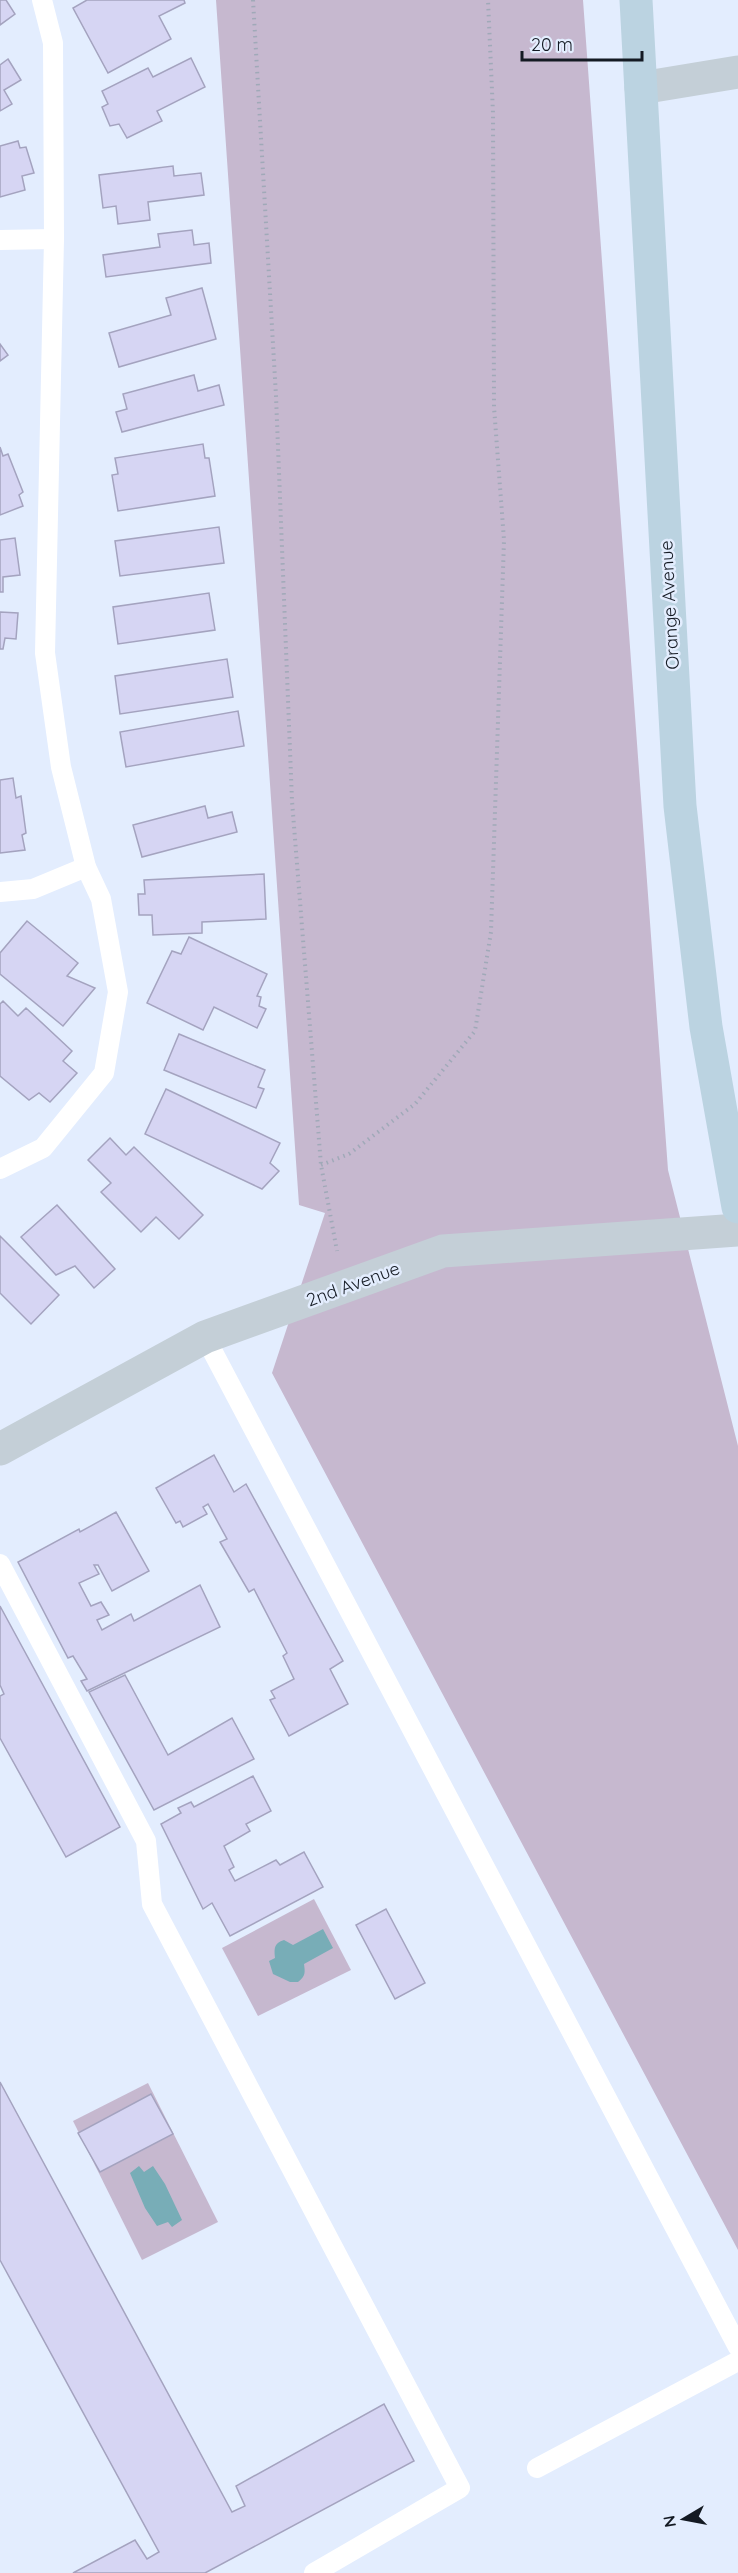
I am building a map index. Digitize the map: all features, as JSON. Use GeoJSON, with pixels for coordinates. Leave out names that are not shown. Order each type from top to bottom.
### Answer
{"type":"FeatureCollection","features":[{"type":"Feature","properties":{"kind":"main road","name":"Orange Avenue"},"geometry":{"type":"LineString","coordinates":[[636,0],[680,806],[706,1027],[738,1207]]}},
{"type":"Feature","properties":{"kind":"street"},"geometry":{"type":"LineString","coordinates":[[641,88],[738,72]]}},
{"type":"Feature","properties":{"kind":"street","name":"2nd Avenue"},"geometry":{"type":"LineString","coordinates":[[0,1449],[205,1337],[443,1251],[738,1230]]}},
{"type":"Feature","properties":{"kind":"lane"},"geometry":{"type":"LineString","coordinates":[[0,1169],[43,1148],[104,1073],[118,992],[101,899],[86,867],[61,767],[45,653],[54,239],[53,44],[42,0]]}},
{"type":"Feature","properties":{"kind":"lane"},"geometry":{"type":"LineString","coordinates":[[0,240],[54,239]]}},
{"type":"Feature","properties":{"kind":"lane"},"geometry":{"type":"LineString","coordinates":[[0,892],[33,890],[86,867]]}},
{"type":"Feature","properties":{"kind":"lane"},"geometry":{"type":"LineString","coordinates":[[205,1337],[738,2347]]}},
{"type":"Feature","properties":{"kind":"lane"},"geometry":{"type":"LineString","coordinates":[[0,1564],[146,1841],[152,1904],[460,2488],[314,2573]]}},
{"type":"Feature","properties":{"kind":"lane"},"geometry":{"type":"LineString","coordinates":[[537,2468],[738,2361]]}},
{"type":"Feature","properties":{"kind":"path"},"geometry":{"type":"LineString","coordinates":[[253,0],[276,396],[292,801],[321,1165],[343,1287]]}},
{"type":"Feature","properties":{"kind":"path"},"geometry":{"type":"LineString","coordinates":[[321,1165],[349,1154],[415,1104],[475,1031],[491,932],[504,540],[494,407],[493,113],[488,0]]}},
{"type":"Feature","properties":{"kind":"shaded area"},"geometry":{"type":"Polygon","coordinates":[[[216,0],[583,0],[668,1170],[738,1446],[738,2250],[272,1373],[325,1213],[299,1205],[216,0]]]}},
{"type":"Feature","properties":{"kind":"shaded area"},"geometry":{"type":"Polygon","coordinates":[[[314,1899],[351,1970],[258,2016],[222,1948],[314,1899]]]}},
{"type":"Feature","properties":{"kind":"shaded area"},"geometry":{"type":"Polygon","coordinates":[[[148,2083],[218,2222],[142,2260],[73,2121],[148,2083]]]}},
{"type":"Feature","properties":{"kind":"water"},"geometry":{"type":"Polygon","coordinates":[[[323,1929],[333,1948],[304,1964],[304,1974],[301,1980],[290,1982],[273,1974],[269,1961],[275,1958],[276,1944],[284,1940],[293,1945],[323,1929]]]}},
{"type":"Feature","properties":{"kind":"water"},"geometry":{"type":"Polygon","coordinates":[[[139,2166],[144,2172],[153,2166],[165,2184],[182,2220],[172,2227],[168,2222],[157,2226],[145,2208],[130,2173],[139,2166]]]}},
{"type":"Feature","properties":{"kind":"building"},"geometry":{"type":"Polygon","coordinates":[[[0,0],[6,0],[15,14],[0,25],[0,0]]]}},
{"type":"Feature","properties":{"kind":"building"},"geometry":{"type":"Polygon","coordinates":[[[87,0],[184,0],[185,3],[159,16],[171,39],[108,73],[73,8],[87,0]]]}},
{"type":"Feature","properties":{"kind":"building"},"geometry":{"type":"Polygon","coordinates":[[[191,58],[205,87],[157,111],[162,121],[127,138],[119,124],[110,126],[102,107],[108,104],[102,91],[148,68],[153,77],[191,58]]]}},
{"type":"Feature","properties":{"kind":"building"},"geometry":{"type":"Polygon","coordinates":[[[8,59],[21,80],[4,90],[12,104],[0,111],[0,65],[8,59]]]}},
{"type":"Feature","properties":{"kind":"building"},"geometry":{"type":"Polygon","coordinates":[[[18,141],[20,148],[26,147],[34,173],[22,176],[25,190],[0,197],[0,146],[18,141]]]}},
{"type":"Feature","properties":{"kind":"building"},"geometry":{"type":"Polygon","coordinates":[[[173,166],[174,176],[201,173],[204,195],[148,202],[150,220],[118,224],[116,206],[103,208],[99,175],[173,166]]]}},
{"type":"Feature","properties":{"kind":"building"},"geometry":{"type":"Polygon","coordinates":[[[192,230],[194,245],[209,243],[211,263],[106,277],[103,255],[160,247],[158,234],[192,230]]]}},
{"type":"Feature","properties":{"kind":"building"},"geometry":{"type":"Polygon","coordinates":[[[202,288],[216,339],[119,367],[109,333],[171,315],[166,298],[202,288]]]}},
{"type":"Feature","properties":{"kind":"building"},"geometry":{"type":"Polygon","coordinates":[[[0,344],[8,355],[0,361],[0,344]]]}},
{"type":"Feature","properties":{"kind":"building"},"geometry":{"type":"Polygon","coordinates":[[[194,375],[198,391],[219,385],[224,405],[122,432],[116,412],[127,409],[123,394],[194,375]]]}},
{"type":"Feature","properties":{"kind":"building"},"geometry":{"type":"Polygon","coordinates":[[[203,444],[205,458],[209,458],[215,496],[118,511],[112,475],[118,474],[115,458],[203,444]]]}},
{"type":"Feature","properties":{"kind":"building"},"geometry":{"type":"Polygon","coordinates":[[[0,447],[3,456],[8,454],[23,492],[19,495],[23,506],[0,515],[0,447]]]}},
{"type":"Feature","properties":{"kind":"building"},"geometry":{"type":"Polygon","coordinates":[[[219,527],[224,563],[120,576],[115,541],[219,527]]]}},
{"type":"Feature","properties":{"kind":"building"},"geometry":{"type":"Polygon","coordinates":[[[15,538],[20,575],[3,577],[3,592],[0,592],[0,540],[15,538]]]}},
{"type":"Feature","properties":{"kind":"building"},"geometry":{"type":"Polygon","coordinates":[[[209,593],[215,630],[118,644],[113,607],[209,593]]]}},
{"type":"Feature","properties":{"kind":"building"},"geometry":{"type":"Polygon","coordinates":[[[0,612],[18,613],[16,639],[5,638],[3,649],[0,649],[0,612]]]}},
{"type":"Feature","properties":{"kind":"building"},"geometry":{"type":"Polygon","coordinates":[[[227,659],[233,697],[120,714],[115,676],[227,659]]]}},
{"type":"Feature","properties":{"kind":"building"},"geometry":{"type":"Polygon","coordinates":[[[238,711],[244,746],[126,767],[120,732],[238,711]]]}},
{"type":"Feature","properties":{"kind":"building"},"geometry":{"type":"Polygon","coordinates":[[[13,778],[16,798],[21,796],[26,833],[22,835],[25,850],[0,853],[0,780],[13,778]]]}},
{"type":"Feature","properties":{"kind":"building"},"geometry":{"type":"Polygon","coordinates":[[[205,806],[208,818],[232,812],[237,832],[142,857],[133,825],[205,806]]]}},
{"type":"Feature","properties":{"kind":"building"},"geometry":{"type":"Polygon","coordinates":[[[264,874],[266,919],[202,922],[202,933],[153,935],[152,915],[139,915],[138,894],[145,894],[144,880],[264,874]]]}},
{"type":"Feature","properties":{"kind":"building"},"geometry":{"type":"Polygon","coordinates":[[[27,921],[78,963],[67,976],[95,988],[63,1026],[0,974],[0,953],[27,921]]]}},
{"type":"Feature","properties":{"kind":"building"},"geometry":{"type":"Polygon","coordinates":[[[189,937],[267,974],[257,996],[261,997],[259,1006],[266,1009],[257,1028],[214,1007],[203,1030],[147,1003],[172,951],[181,954],[189,937]]]}},
{"type":"Feature","properties":{"kind":"building"},"geometry":{"type":"Polygon","coordinates":[[[3,1001],[18,1016],[26,1008],[72,1051],[63,1061],[77,1073],[50,1102],[39,1093],[29,1100],[0,1076],[0,1004],[3,1001]]]}},
{"type":"Feature","properties":{"kind":"building"},"geometry":{"type":"Polygon","coordinates":[[[179,1034],[265,1070],[258,1087],[264,1089],[256,1108],[164,1070],[179,1034]]]}},
{"type":"Feature","properties":{"kind":"building"},"geometry":{"type":"Polygon","coordinates":[[[166,1089],[280,1143],[270,1163],[279,1171],[262,1189],[145,1134],[166,1089]]]}},
{"type":"Feature","properties":{"kind":"building"},"geometry":{"type":"Polygon","coordinates":[[[110,1138],[126,1155],[134,1147],[203,1215],[179,1239],[156,1217],[141,1232],[101,1192],[111,1183],[88,1160],[110,1138]]]}},
{"type":"Feature","properties":{"kind":"building"},"geometry":{"type":"Polygon","coordinates":[[[57,1205],[115,1269],[94,1288],[75,1266],[56,1275],[21,1237],[57,1205]]]}},
{"type":"Feature","properties":{"kind":"building"},"geometry":{"type":"Polygon","coordinates":[[[0,1236],[59,1295],[31,1324],[0,1293],[0,1236]]]}},
{"type":"Feature","properties":{"kind":"building"},"geometry":{"type":"Polygon","coordinates":[[[214,1455],[234,1492],[246,1484],[343,1661],[330,1669],[348,1704],[289,1736],[270,1700],[275,1698],[271,1691],[294,1679],[283,1656],[287,1653],[254,1589],[249,1592],[220,1542],[227,1539],[208,1504],[203,1507],[207,1514],[183,1527],[180,1521],[176,1523],[156,1488],[214,1455]]]}},
{"type":"Feature","properties":{"kind":"building"},"geometry":{"type":"Polygon","coordinates":[[[116,1512],[149,1571],[112,1591],[98,1565],[94,1565],[99,1574],[79,1583],[91,1606],[101,1602],[109,1615],[97,1620],[102,1630],[131,1614],[134,1621],[200,1585],[220,1627],[87,1691],[81,1681],[87,1679],[73,1656],[68,1658],[18,1562],[116,1512]]]}},
{"type":"Feature","properties":{"kind":"building"},"geometry":{"type":"Polygon","coordinates":[[[0,1606],[120,1827],[66,1857],[0,1738],[0,1696],[4,1694],[0,1685],[0,1606]]]}},
{"type":"Feature","properties":{"kind":"building"},"geometry":{"type":"Polygon","coordinates":[[[125,1675],[168,1755],[232,1718],[254,1759],[154,1810],[89,1692],[125,1675]]]}},
{"type":"Feature","properties":{"kind":"building"},"geometry":{"type":"Polygon","coordinates":[[[253,1776],[271,1811],[246,1824],[250,1831],[224,1846],[234,1867],[229,1870],[235,1881],[276,1860],[280,1865],[304,1852],[323,1887],[230,1936],[212,1903],[203,1909],[161,1824],[181,1813],[178,1808],[191,1802],[194,1807],[253,1776]]]}},
{"type":"Feature","properties":{"kind":"building"},"geometry":{"type":"Polygon","coordinates":[[[386,1909],[425,1983],[395,1999],[356,1925],[386,1909]]]}},
{"type":"Feature","properties":{"kind":"building"},"geometry":{"type":"Polygon","coordinates":[[[0,2082],[232,2512],[245,2506],[236,2486],[384,2404],[414,2461],[205,2573],[73,2573],[135,2540],[147,2559],[159,2552],[0,2260],[0,2082]]]}},
{"type":"Feature","properties":{"kind":"building"},"geometry":{"type":"Polygon","coordinates":[[[151,2094],[173,2134],[100,2172],[78,2133],[151,2094]]]}}]}
